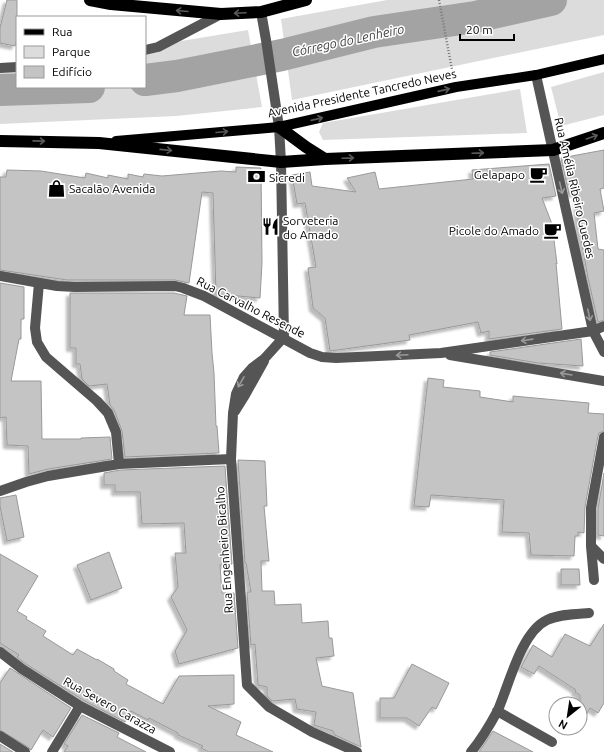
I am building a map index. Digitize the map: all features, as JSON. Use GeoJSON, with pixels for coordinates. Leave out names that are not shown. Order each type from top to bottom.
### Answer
{"type":"FeatureCollection","features":[{"type":"Feature","properties":{"kind":"highway"},"geometry":{"type":"LineString","coordinates":[[90,0],[111,4],[221,14],[261,12],[306,0]]}},
{"type":"Feature","properties":{"kind":"highway"},"geometry":{"type":"LineString","coordinates":[[279,124],[306,147],[325,159]]}},
{"type":"Feature","properties":{"kind":"highway","name":"Avenida Presidente Tancredo Neves"},"geometry":{"type":"LineString","coordinates":[[0,140],[99,142],[281,162],[553,150],[604,133]]}},
{"type":"Feature","properties":{"kind":"main road","name":"Avenida Presidente Tancredo Neves"},"geometry":{"type":"LineString","coordinates":[[99,142],[279,124],[456,87],[536,75],[604,59]]}},
{"type":"Feature","properties":{"kind":"street"},"geometry":{"type":"LineString","coordinates":[[261,12],[279,124],[284,337]]}},
{"type":"Feature","properties":{"kind":"street"},"geometry":{"type":"LineString","coordinates":[[146,50],[158,48],[221,14]]}},
{"type":"Feature","properties":{"kind":"street"},"geometry":{"type":"LineString","coordinates":[[0,68],[16,67]]}},
{"type":"Feature","properties":{"kind":"street","name":"Rua Amélia Ribeiro Guedes"},"geometry":{"type":"LineString","coordinates":[[536,75],[593,331],[604,352]]}},
{"type":"Feature","properties":{"kind":"street","name":"Rua Carvalho Resende"},"geometry":{"type":"LineString","coordinates":[[0,276],[39,283],[75,287],[175,286],[183,288],[204,296],[284,337],[310,353],[327,358],[441,353]]}},
{"type":"Feature","properties":{"kind":"street"},"geometry":{"type":"LineString","coordinates":[[39,283],[35,328],[38,342],[46,357],[97,401],[108,413],[116,432],[119,464]]}},
{"type":"Feature","properties":{"kind":"street"},"geometry":{"type":"LineString","coordinates":[[441,353],[593,331],[604,326]]}},
{"type":"Feature","properties":{"kind":"street","name":"Rua Engenheiro Bicalho"},"geometry":{"type":"LineString","coordinates":[[284,337],[264,359],[249,371],[240,383],[236,394],[233,413],[231,459],[247,685],[269,707],[312,732],[357,752]]}},
{"type":"Feature","properties":{"kind":"street"},"geometry":{"type":"LineString","coordinates":[[441,353],[604,381]]}},
{"type":"Feature","properties":{"kind":"street"},"geometry":{"type":"LineString","coordinates":[[594,580],[591,546],[591,508],[604,436]]}},
{"type":"Feature","properties":{"kind":"street"},"geometry":{"type":"LineString","coordinates":[[0,491],[48,476],[119,464],[231,459]]}},
{"type":"Feature","properties":{"kind":"street"},"geometry":{"type":"LineString","coordinates":[[591,546],[604,559]]}},
{"type":"Feature","properties":{"kind":"street"},"geometry":{"type":"LineString","coordinates":[[471,752],[497,711],[520,654],[534,629],[547,620],[559,616],[589,613]]}},
{"type":"Feature","properties":{"kind":"street","name":"Rua Severo Carazza"},"geometry":{"type":"LineString","coordinates":[[0,652],[22,669],[80,706],[170,752]]}},
{"type":"Feature","properties":{"kind":"street"},"geometry":{"type":"LineString","coordinates":[[52,752],[80,706]]}},
{"type":"Feature","properties":{"kind":"street"},"geometry":{"type":"LineString","coordinates":[[497,711],[552,742]]}},
{"type":"Feature","properties":{"kind":"street"},"geometry":{"type":"LineString","coordinates":[[0,736],[25,752]]}},
{"type":"Feature","properties":{"kind":"path"},"geometry":{"type":"LineString","coordinates":[[439,0],[454,80]]}},
{"type":"Feature","properties":{"kind":"green space"},"geometry":{"type":"Polygon","coordinates":[[[387,0],[604,0],[604,35],[292,100],[281,19],[387,0]]]}},
{"type":"Feature","properties":{"kind":"green space"},"geometry":{"type":"Polygon","coordinates":[[[248,30],[262,107],[176,116],[0,124],[0,72],[16,72],[16,88],[146,88],[146,54],[181,41],[248,30]]]}},
{"type":"Feature","properties":{"kind":"green space"},"geometry":{"type":"Polygon","coordinates":[[[604,72],[604,115],[561,126],[551,87],[604,72]]]}},
{"type":"Feature","properties":{"kind":"green space"},"geometry":{"type":"Polygon","coordinates":[[[520,89],[527,133],[323,140],[319,132],[323,123],[520,89]]]}},
{"type":"Feature","properties":{"kind":"building"},"geometry":{"type":"Polygon","coordinates":[[[7,0],[17,0],[15,46],[0,43],[0,28],[7,0]]]}},
{"type":"Feature","properties":{"kind":"building"},"geometry":{"type":"Polygon","coordinates":[[[604,150],[604,188],[600,189],[604,211],[594,213],[598,249],[604,250],[604,320],[598,322],[578,222],[577,193],[569,194],[561,158],[604,150]]]}},
{"type":"Feature","properties":{"kind":"building"},"geometry":{"type":"Polygon","coordinates":[[[549,164],[556,196],[542,198],[555,232],[553,232],[562,329],[489,339],[489,331],[481,333],[478,322],[409,335],[410,340],[330,351],[325,318],[313,308],[308,268],[316,267],[305,203],[297,204],[292,175],[310,172],[312,186],[356,192],[347,178],[375,172],[379,189],[473,179],[472,170],[549,164]]]}},
{"type":"Feature","properties":{"kind":"building"},"geometry":{"type":"Polygon","coordinates":[[[236,167],[261,168],[262,263],[260,298],[216,294],[213,193],[202,192],[189,283],[175,280],[67,280],[0,270],[0,177],[6,177],[7,170],[41,171],[85,178],[86,173],[108,178],[108,175],[128,179],[128,174],[143,177],[144,174],[162,176],[221,171],[236,172],[236,167]]]}},
{"type":"Feature","properties":{"kind":"building"},"geometry":{"type":"Polygon","coordinates":[[[0,283],[24,287],[24,319],[21,319],[21,339],[19,339],[11,381],[41,381],[42,439],[110,437],[112,459],[48,469],[29,474],[28,446],[7,445],[6,417],[0,418],[0,283]]]}},
{"type":"Feature","properties":{"kind":"building"},"geometry":{"type":"Polygon","coordinates":[[[70,293],[174,293],[187,296],[184,315],[210,315],[216,426],[219,453],[125,457],[122,431],[114,410],[110,405],[107,384],[89,386],[82,379],[80,364],[76,364],[76,348],[70,348],[70,293]]]}},
{"type":"Feature","properties":{"kind":"building"},"geometry":{"type":"Polygon","coordinates":[[[581,339],[583,366],[538,363],[490,355],[490,352],[581,339]]]}},
{"type":"Feature","properties":{"kind":"building"},"geometry":{"type":"Polygon","coordinates":[[[428,378],[444,380],[443,387],[480,391],[480,397],[513,402],[513,396],[589,403],[588,413],[604,414],[604,431],[599,433],[598,436],[585,507],[584,533],[578,532],[578,536],[575,536],[574,556],[531,555],[529,533],[502,532],[504,500],[431,495],[429,507],[414,506],[428,378]]]}},
{"type":"Feature","properties":{"kind":"building"},"geometry":{"type":"Polygon","coordinates":[[[238,460],[265,461],[267,506],[264,506],[269,561],[261,561],[262,591],[274,591],[275,605],[301,604],[302,623],[328,621],[329,638],[332,638],[334,656],[316,658],[322,686],[353,693],[361,747],[335,735],[333,731],[314,725],[316,712],[297,709],[295,699],[272,701],[267,696],[267,687],[258,685],[255,644],[251,645],[247,592],[251,592],[245,563],[238,460]]]}},
{"type":"Feature","properties":{"kind":"building"},"geometry":{"type":"Polygon","coordinates":[[[225,466],[232,564],[220,565],[222,593],[234,593],[238,648],[179,664],[175,651],[187,630],[171,597],[178,587],[175,553],[186,553],[184,523],[142,524],[140,492],[115,492],[115,485],[104,485],[104,473],[120,470],[225,466]]]}},
{"type":"Feature","properties":{"kind":"building"},"geometry":{"type":"Polygon","coordinates":[[[604,473],[604,536],[598,535],[598,509],[604,473]]]}},
{"type":"Feature","properties":{"kind":"building"},"geometry":{"type":"Polygon","coordinates":[[[16,495],[24,537],[7,541],[0,506],[0,498],[16,495]]]}},
{"type":"Feature","properties":{"kind":"building"},"geometry":{"type":"Polygon","coordinates":[[[109,552],[122,588],[91,600],[77,565],[109,552]]]}},
{"type":"Feature","properties":{"kind":"building"},"geometry":{"type":"Polygon","coordinates":[[[0,554],[38,576],[17,611],[27,617],[26,619],[46,631],[43,636],[73,655],[77,649],[97,659],[114,669],[114,671],[128,680],[126,684],[163,704],[179,676],[234,675],[234,704],[208,706],[241,722],[236,735],[273,752],[209,752],[201,748],[203,746],[178,735],[178,733],[149,718],[148,720],[131,711],[125,722],[83,700],[26,664],[17,657],[19,655],[0,643],[0,554]]]}},
{"type":"Feature","properties":{"kind":"building"},"geometry":{"type":"Polygon","coordinates":[[[561,569],[579,569],[580,585],[561,585],[561,569]]]}},
{"type":"Feature","properties":{"kind":"building"},"geometry":{"type":"Polygon","coordinates":[[[604,624],[604,703],[598,713],[590,708],[588,711],[588,696],[580,696],[575,692],[576,690],[539,666],[534,674],[521,667],[533,645],[552,657],[565,634],[590,646],[604,624]]]}},
{"type":"Feature","properties":{"kind":"building"},"geometry":{"type":"Polygon","coordinates":[[[412,664],[449,683],[436,709],[432,707],[419,726],[407,718],[380,718],[380,698],[394,698],[412,664]]]}},
{"type":"Feature","properties":{"kind":"building"},"geometry":{"type":"Polygon","coordinates":[[[10,668],[71,708],[53,737],[43,730],[31,750],[0,730],[0,683],[10,668]]]}},
{"type":"Feature","properties":{"kind":"building"},"geometry":{"type":"Polygon","coordinates":[[[82,715],[119,733],[117,737],[146,752],[64,752],[68,746],[64,744],[82,715]]]}},
{"type":"Feature","properties":{"kind":"building"},"geometry":{"type":"Polygon","coordinates":[[[493,731],[533,752],[479,752],[493,731]]]}},
{"type":"Feature","properties":{"kind":"building"},"geometry":{"type":"Polygon","coordinates":[[[0,744],[13,752],[0,752],[0,744]]]}},
{"type":"Feature","properties":{"kind":"waterway","name":"Córrego do Lenheiro"},"geometry":{"type":"LineString","coordinates":[[146,80],[177,76],[282,55],[374,32],[475,17],[551,0]]}},
{"type":"Feature","properties":{"kind":"waterway","name":"Córrego do Lenheiro"},"geometry":{"type":"LineString","coordinates":[[0,90],[59,88]]}},
{"type":"Feature","properties":{"kind":"place","name":"Gelapapo"},"geometry":{"type":"Point","coordinates":[538,174]}},
{"type":"Feature","properties":{"kind":"place","name":"Sicredi"},"geometry":{"type":"Point","coordinates":[256,177]}},
{"type":"Feature","properties":{"kind":"place","name":"Sacalão Avenida"},"geometry":{"type":"Point","coordinates":[56,188]}},
{"type":"Feature","properties":{"kind":"place","name":"Sorveteria do Amado"},"geometry":{"type":"Point","coordinates":[270,227]}},
{"type":"Feature","properties":{"kind":"place","name":"Picole do Amado"},"geometry":{"type":"Point","coordinates":[552,230]}}]}
